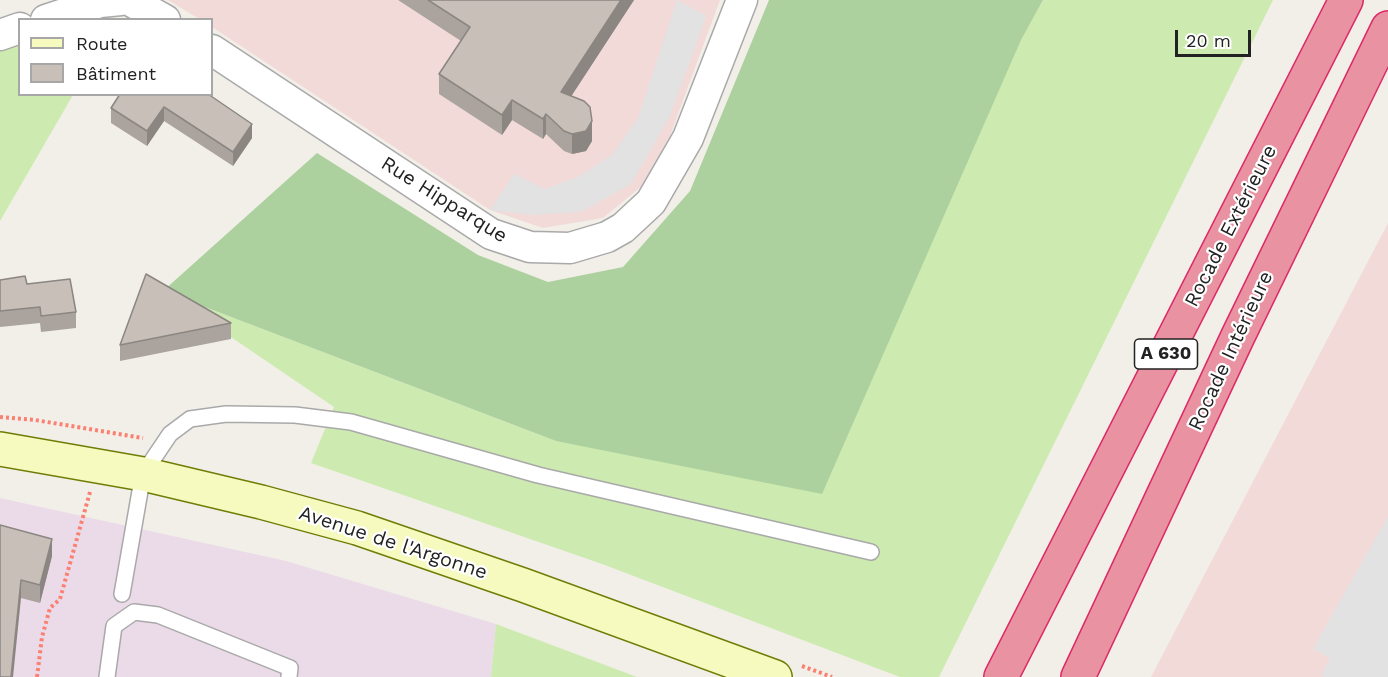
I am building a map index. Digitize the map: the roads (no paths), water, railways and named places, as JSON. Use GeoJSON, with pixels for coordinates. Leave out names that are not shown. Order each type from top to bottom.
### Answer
{"type":"FeatureCollection","features":[{"type":"Feature","properties":{"kind":"highway"},"geometry":{"type":"LineString","coordinates":[[1331,32],[1334,0]]}},
{"type":"Feature","properties":{"kind":"highway","name":"Rocade Extérieure"},"geometry":{"type":"LineString","coordinates":[[1001,677],[1346,0]]}},
{"type":"Feature","properties":{"kind":"highway","name":"Rocade Intérieure"},"geometry":{"type":"LineString","coordinates":[[1078,677],[1238,336],[1388,28]]}},
{"type":"Feature","properties":{"kind":"main road","name":"Avenue de l'Argonne"},"geometry":{"type":"LineString","coordinates":[[0,449],[143,474],[357,528],[523,585],[775,677]]}},
{"type":"Feature","properties":{"kind":"street"},"geometry":{"type":"LineString","coordinates":[[52,18],[100,2],[121,0]]}},
{"type":"Feature","properties":{"kind":"street"},"geometry":{"type":"LineString","coordinates":[[129,0],[161,18]]}},
{"type":"Feature","properties":{"kind":"street","name":"Rue Hipparque"},"geometry":{"type":"LineString","coordinates":[[213,51],[491,234],[530,247],[570,248],[589,244],[623,228],[651,202],[688,138],[742,0]]}},
{"type":"Feature","properties":{"kind":"street"},"geometry":{"type":"LineString","coordinates":[[0,35],[18,29]]}},
{"type":"Feature","properties":{"kind":"lane"},"geometry":{"type":"LineString","coordinates":[[122,594],[143,474],[170,434],[190,419],[226,414],[295,415],[351,422],[538,475],[871,552]]}},
{"type":"Feature","properties":{"kind":"lane"},"geometry":{"type":"LineString","coordinates":[[107,677],[114,626],[134,612],[158,615],[290,668],[290,677]]}}]}
